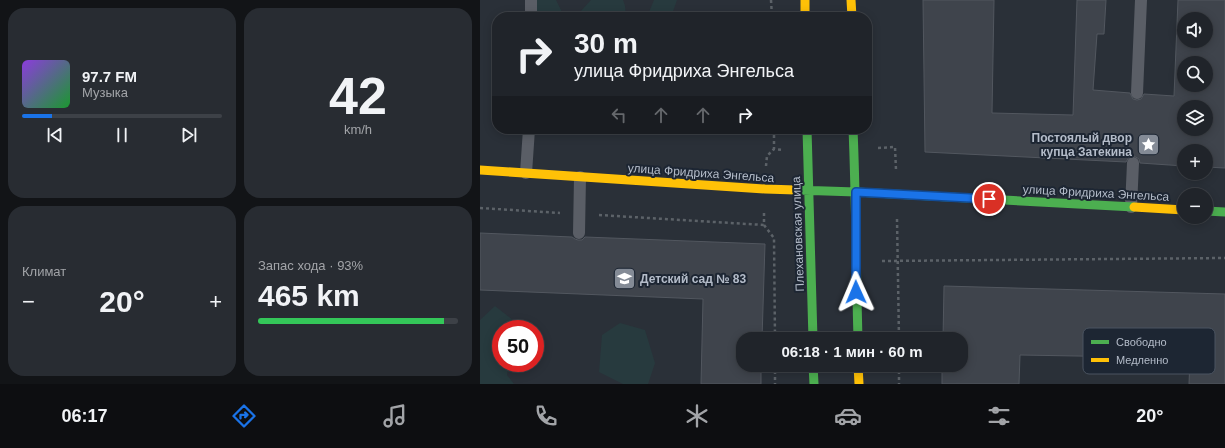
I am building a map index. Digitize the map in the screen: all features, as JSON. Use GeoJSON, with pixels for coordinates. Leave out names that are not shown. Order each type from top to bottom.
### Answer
{"type":"FeatureCollection","features":[{"type":"Feature","properties":{"kind":"street"},"geometry":{"type":"LineString","coordinates":[[805,0],[805,12]]}},
{"type":"Feature","properties":{"kind":"street"},"geometry":{"type":"LineString","coordinates":[[851,0],[852,12]]}},
{"type":"Feature","properties":{"kind":"street","name":"Плехановская улица"},"geometry":{"type":"LineString","coordinates":[[807,134],[813,332]]}},
{"type":"Feature","properties":{"kind":"street"},"geometry":{"type":"LineString","coordinates":[[853,134],[856,192],[858,332]]}},
{"type":"Feature","properties":{"kind":"street","name":"улица Фридриха Энгельса"},"geometry":{"type":"LineString","coordinates":[[480,170],[765,189],[856,192],[1177,210]]}},
{"type":"Feature","properties":{"kind":"street"},"geometry":{"type":"LineString","coordinates":[[1213,211],[1225,212]]}},
{"type":"Feature","properties":{"kind":"street"},"geometry":{"type":"LineString","coordinates":[[813,372],[814,384]]}},
{"type":"Feature","properties":{"kind":"street"},"geometry":{"type":"LineString","coordinates":[[858,372],[859,384]]}},
{"type":"Feature","properties":{"kind":"lane"},"geometry":{"type":"LineString","coordinates":[[531,0],[531,12]]}},
{"type":"Feature","properties":{"kind":"lane"},"geometry":{"type":"LineString","coordinates":[[1137,93],[1141,0]]}},
{"type":"Feature","properties":{"kind":"lane"},"geometry":{"type":"LineString","coordinates":[[526,173],[529,134]]}},
{"type":"Feature","properties":{"kind":"lane"},"geometry":{"type":"LineString","coordinates":[[1131,207],[1133,163]]}},
{"type":"Feature","properties":{"kind":"lane"},"geometry":{"type":"LineString","coordinates":[[579,233],[580,177]]}},
{"type":"Feature","properties":{"kind":"path"},"geometry":{"type":"LineString","coordinates":[[771,0],[772,12]]}},
{"type":"Feature","properties":{"kind":"path"},"geometry":{"type":"LineString","coordinates":[[766,163],[768,156],[774,149],[774,134]]}},
{"type":"Feature","properties":{"kind":"path"},"geometry":{"type":"LineString","coordinates":[[873,148],[895,147],[896,168]]}},
{"type":"Feature","properties":{"kind":"path"},"geometry":{"type":"LineString","coordinates":[[774,149],[784,150]]}},
{"type":"Feature","properties":{"kind":"path"},"geometry":{"type":"LineString","coordinates":[[480,208],[764,226]]}},
{"type":"Feature","properties":{"kind":"path"},"geometry":{"type":"LineString","coordinates":[[764,212],[764,226],[774,238],[775,332]]}},
{"type":"Feature","properties":{"kind":"path"},"geometry":{"type":"LineString","coordinates":[[898,231],[899,332]]}},
{"type":"Feature","properties":{"kind":"path"},"geometry":{"type":"LineString","coordinates":[[882,261],[1225,258]]}},
{"type":"Feature","properties":{"kind":"path"},"geometry":{"type":"LineString","coordinates":[[775,372],[776,384]]}},
{"type":"Feature","properties":{"kind":"path"},"geometry":{"type":"LineString","coordinates":[[899,372],[899,384]]}},
{"type":"Feature","properties":{"kind":"green space"},"geometry":{"type":"Polygon","coordinates":[[[536,0],[556,0],[562,12],[536,12],[536,0]]]}},
{"type":"Feature","properties":{"kind":"green space"},"geometry":{"type":"Polygon","coordinates":[[[591,0],[623,0],[626,12],[580,12],[591,0]]]}},
{"type":"Feature","properties":{"kind":"green space"},"geometry":{"type":"Polygon","coordinates":[[[654,0],[677,0],[673,12],[649,12],[654,0]]]}},
{"type":"Feature","properties":{"kind":"green space"},"geometry":{"type":"Polygon","coordinates":[[[495,306],[513,320],[492,320],[492,372],[508,372],[507,375],[514,384],[480,384],[480,320],[495,306]]]}},
{"type":"Feature","properties":{"kind":"green space"},"geometry":{"type":"Polygon","coordinates":[[[620,323],[645,330],[655,363],[648,384],[623,384],[599,372],[602,335],[620,323]]]}},
{"type":"Feature","properties":{"kind":"building"},"geometry":{"type":"Polygon","coordinates":[[[923,0],[994,0],[992,113],[1073,115],[1077,0],[1106,0],[1104,34],[1097,34],[1093,90],[1130,93],[1133,99],[1137,100],[1141,99],[1144,94],[1174,96],[1177,24],[1177,48],[1213,48],[1213,12],[1178,12],[1178,0],[1225,0],[1225,168],[1213,167],[1213,144],[1177,144],[1177,166],[1140,163],[1139,159],[1134,156],[1129,157],[1126,162],[925,152],[923,0]]]}},
{"type":"Feature","properties":{"kind":"building"},"geometry":{"type":"Polygon","coordinates":[[[480,233],[572,237],[578,240],[582,240],[585,237],[765,244],[762,332],[736,332],[736,372],[761,372],[761,384],[701,384],[703,299],[480,290],[480,233]]]}},
{"type":"Feature","properties":{"kind":"building"},"geometry":{"type":"Polygon","coordinates":[[[944,286],[1225,294],[1225,384],[1189,384],[1189,374],[1215,374],[1215,328],[1083,328],[1083,356],[1020,355],[1019,384],[942,384],[942,372],[968,372],[968,332],[943,332],[944,286]]]}},
{"type":"Feature","properties":{"kind":"traffic: fast"},"geometry":{"type":"LineString","coordinates":[[807,134],[813,332]]}},
{"type":"Feature","properties":{"kind":"traffic: fast"},"geometry":{"type":"LineString","coordinates":[[853,134],[858,332]]}},
{"type":"Feature","properties":{"kind":"traffic: fast"},"geometry":{"type":"LineString","coordinates":[[796,190],[1134,207]]}},
{"type":"Feature","properties":{"kind":"traffic: fast"},"geometry":{"type":"LineString","coordinates":[[1213,211],[1225,212]]}},
{"type":"Feature","properties":{"kind":"traffic: fast"},"geometry":{"type":"LineString","coordinates":[[813,372],[814,384]]}},
{"type":"Feature","properties":{"kind":"traffic: slow"},"geometry":{"type":"LineString","coordinates":[[805,0],[805,12]]}},
{"type":"Feature","properties":{"kind":"traffic: slow"},"geometry":{"type":"LineString","coordinates":[[851,0],[852,12]]}},
{"type":"Feature","properties":{"kind":"traffic: slow"},"geometry":{"type":"LineString","coordinates":[[480,170],[796,190]]}},
{"type":"Feature","properties":{"kind":"traffic: slow"},"geometry":{"type":"LineString","coordinates":[[1134,207],[1177,210]]}},
{"type":"Feature","properties":{"kind":"traffic: slow"},"geometry":{"type":"LineString","coordinates":[[858,372],[859,384]]}},
{"type":"Feature","properties":{"kind":"place","name":"Постоялый двор купца Затекина"},"geometry":{"type":"Point","coordinates":[1148,145]}},
{"type":"Feature","properties":{"kind":"place","name":"Детский сад № 83"},"geometry":{"type":"Point","coordinates":[625,279]}},
{"type":"Feature","properties":{"kind":"route"},"geometry":{"type":"LineString","coordinates":[[856,292],[856,192],[989,199]]}}]}
